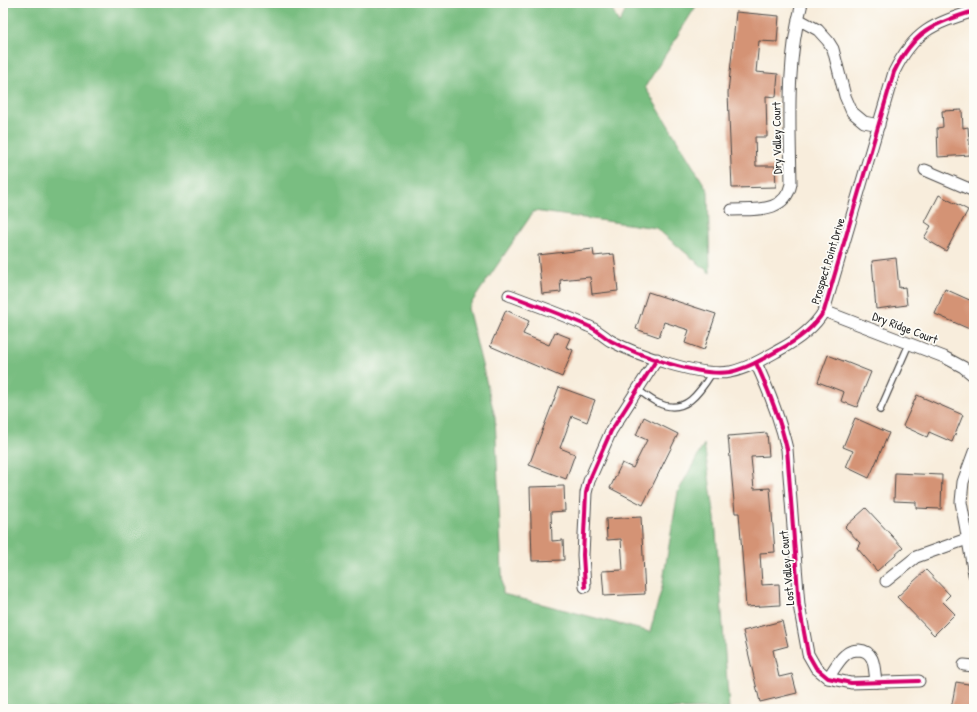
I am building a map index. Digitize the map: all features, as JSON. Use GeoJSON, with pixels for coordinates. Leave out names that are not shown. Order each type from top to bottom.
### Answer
{"type":"FeatureCollection","features":[{"type":"Feature","properties":{"kind":"street","name":"Dry Valley Court"},"geometry":{"type":"LineString","coordinates":[[732,210],[775,206],[783,201],[789,194],[791,184],[790,84],[798,19],[802,3]]}},
{"type":"Feature","properties":{"kind":"street","name":"Prospect Point Drive"},"geometry":{"type":"LineString","coordinates":[[508,295],[589,326],[611,341],[657,359],[712,373],[728,372],[756,363],[793,342],[819,320],[824,311],[894,72],[902,56],[913,42],[940,22],[974,11]]}},
{"type":"Feature","properties":{"kind":"street"},"geometry":{"type":"LineString","coordinates":[[798,19],[818,30],[828,40],[833,48],[845,96],[852,112],[864,122],[879,125]]}},
{"type":"Feature","properties":{"kind":"street"},"geometry":{"type":"LineString","coordinates":[[925,170],[974,191]]}},
{"type":"Feature","properties":{"kind":"street","name":"Dry Ridge Court"},"geometry":{"type":"LineString","coordinates":[[824,311],[944,358],[974,374]]}},
{"type":"Feature","properties":{"kind":"street"},"geometry":{"type":"LineString","coordinates":[[585,587],[583,555],[586,493],[589,481],[611,431],[657,359]]}},
{"type":"Feature","properties":{"kind":"street","name":"Lost Valley Court"},"geometry":{"type":"LineString","coordinates":[[756,363],[770,393],[783,428],[788,449],[799,605],[808,654],[816,668],[828,678]]}},
{"type":"Feature","properties":{"kind":"street"},"geometry":{"type":"LineString","coordinates":[[974,452],[963,482],[961,502],[974,574]]}},
{"type":"Feature","properties":{"kind":"street"},"geometry":{"type":"LineString","coordinates":[[886,581],[916,557],[967,539]]}},
{"type":"Feature","properties":{"kind":"street"},"geometry":{"type":"LineString","coordinates":[[876,682],[873,660],[869,653],[861,650],[853,651],[845,655],[828,678],[851,683],[919,681]]}},
{"type":"Feature","properties":{"kind":"lane"},"geometry":{"type":"LineString","coordinates":[[880,410],[909,344]]}},
{"type":"Feature","properties":{"kind":"lane"},"geometry":{"type":"LineString","coordinates":[[637,389],[658,403],[670,407],[680,405],[691,400],[698,394],[712,373]]}},
{"type":"Feature","properties":{"kind":"green space"},"geometry":{"type":"Polygon","coordinates":[[[3,3],[609,3],[619,24],[629,3],[698,3],[645,87],[708,191],[710,273],[656,228],[534,211],[468,308],[495,417],[503,594],[650,632],[662,587],[678,492],[704,444],[715,518],[729,709],[3,709],[3,3]]]}},
{"type":"Feature","properties":{"kind":"building"},"geometry":{"type":"Polygon","coordinates":[[[736,12],[779,16],[777,42],[759,41],[756,72],[778,74],[776,97],[766,96],[767,137],[755,137],[756,166],[775,166],[776,187],[732,188],[728,93],[736,12]]]}},
{"type":"Feature","properties":{"kind":"building"},"geometry":{"type":"Polygon","coordinates":[[[962,110],[963,128],[968,127],[970,155],[938,157],[937,128],[943,127],[942,111],[962,110]]]}},
{"type":"Feature","properties":{"kind":"building"},"geometry":{"type":"Polygon","coordinates":[[[939,195],[968,210],[946,251],[924,238],[931,226],[925,222],[939,195]]]}},
{"type":"Feature","properties":{"kind":"building"},"geometry":{"type":"Polygon","coordinates":[[[593,249],[594,256],[614,254],[618,291],[592,294],[590,277],[560,280],[561,292],[542,294],[538,255],[593,249]]]}},
{"type":"Feature","properties":{"kind":"building"},"geometry":{"type":"Polygon","coordinates":[[[896,258],[899,288],[905,287],[907,305],[876,309],[872,261],[896,258]]]}},
{"type":"Feature","properties":{"kind":"building"},"geometry":{"type":"Polygon","coordinates":[[[945,289],[974,302],[974,331],[935,314],[945,289]]]}},
{"type":"Feature","properties":{"kind":"building"},"geometry":{"type":"Polygon","coordinates":[[[648,292],[716,314],[704,350],[685,343],[689,330],[664,322],[659,337],[636,329],[648,292]]]}},
{"type":"Feature","properties":{"kind":"building"},"geometry":{"type":"Polygon","coordinates":[[[506,310],[529,321],[523,334],[549,345],[555,332],[570,338],[566,347],[573,350],[562,377],[490,346],[506,310]]]}},
{"type":"Feature","properties":{"kind":"building"},"geometry":{"type":"Polygon","coordinates":[[[828,355],[871,372],[857,407],[841,401],[844,392],[818,382],[828,355]]]}},
{"type":"Feature","properties":{"kind":"building"},"geometry":{"type":"Polygon","coordinates":[[[559,387],[595,400],[587,422],[572,416],[560,448],[575,454],[566,479],[529,465],[559,387]]]}},
{"type":"Feature","properties":{"kind":"building"},"geometry":{"type":"Polygon","coordinates":[[[917,395],[963,415],[952,442],[929,432],[927,437],[903,426],[917,395]]]}},
{"type":"Feature","properties":{"kind":"building"},"geometry":{"type":"Polygon","coordinates":[[[644,417],[678,434],[643,505],[610,488],[622,463],[633,468],[647,440],[636,435],[644,417]]]}},
{"type":"Feature","properties":{"kind":"building"},"geometry":{"type":"Polygon","coordinates":[[[855,418],[889,433],[869,478],[846,467],[853,451],[843,447],[855,418]]]}},
{"type":"Feature","properties":{"kind":"building"},"geometry":{"type":"Polygon","coordinates":[[[767,433],[769,456],[751,457],[754,489],[770,488],[775,552],[760,553],[762,585],[779,584],[780,605],[746,607],[739,513],[735,513],[728,436],[767,433]]]}},
{"type":"Feature","properties":{"kind":"building"},"geometry":{"type":"Polygon","coordinates":[[[895,473],[942,475],[941,509],[916,508],[916,502],[894,501],[895,473]]]}},
{"type":"Feature","properties":{"kind":"building"},"geometry":{"type":"Polygon","coordinates":[[[564,486],[565,511],[551,512],[552,541],[563,540],[564,560],[532,561],[530,487],[564,486]]]}},
{"type":"Feature","properties":{"kind":"building"},"geometry":{"type":"Polygon","coordinates":[[[866,508],[903,548],[877,571],[857,548],[860,543],[845,527],[866,508]]]}},
{"type":"Feature","properties":{"kind":"building"},"geometry":{"type":"Polygon","coordinates":[[[641,517],[645,594],[604,596],[602,571],[623,570],[621,539],[607,540],[606,519],[641,517]]]}},
{"type":"Feature","properties":{"kind":"building"},"geometry":{"type":"Polygon","coordinates":[[[926,570],[950,595],[943,602],[955,614],[934,635],[897,597],[926,570]]]}},
{"type":"Feature","properties":{"kind":"building"},"geometry":{"type":"Polygon","coordinates":[[[782,621],[788,646],[773,650],[779,677],[792,674],[797,693],[760,702],[743,631],[782,621]]]}},
{"type":"Feature","properties":{"kind":"building"},"geometry":{"type":"Polygon","coordinates":[[[956,682],[974,685],[974,709],[951,709],[956,682]]]}},
{"type":"Feature","properties":{"kind":"cycle path"},"geometry":{"type":"LineString","coordinates":[[509,295],[591,327],[622,347],[669,364],[702,371],[717,373],[737,370],[755,363],[785,346],[810,328],[824,311],[894,72],[901,58],[917,38],[926,31],[947,20],[974,11]]}},
{"type":"Feature","properties":{"kind":"cycle path"},"geometry":{"type":"LineString","coordinates":[[585,587],[583,555],[586,493],[589,481],[611,431],[657,359]]}},
{"type":"Feature","properties":{"kind":"cycle path"},"geometry":{"type":"LineString","coordinates":[[756,363],[774,405],[787,449],[799,605],[808,654],[816,668],[828,678],[851,683],[919,681]]}}]}
